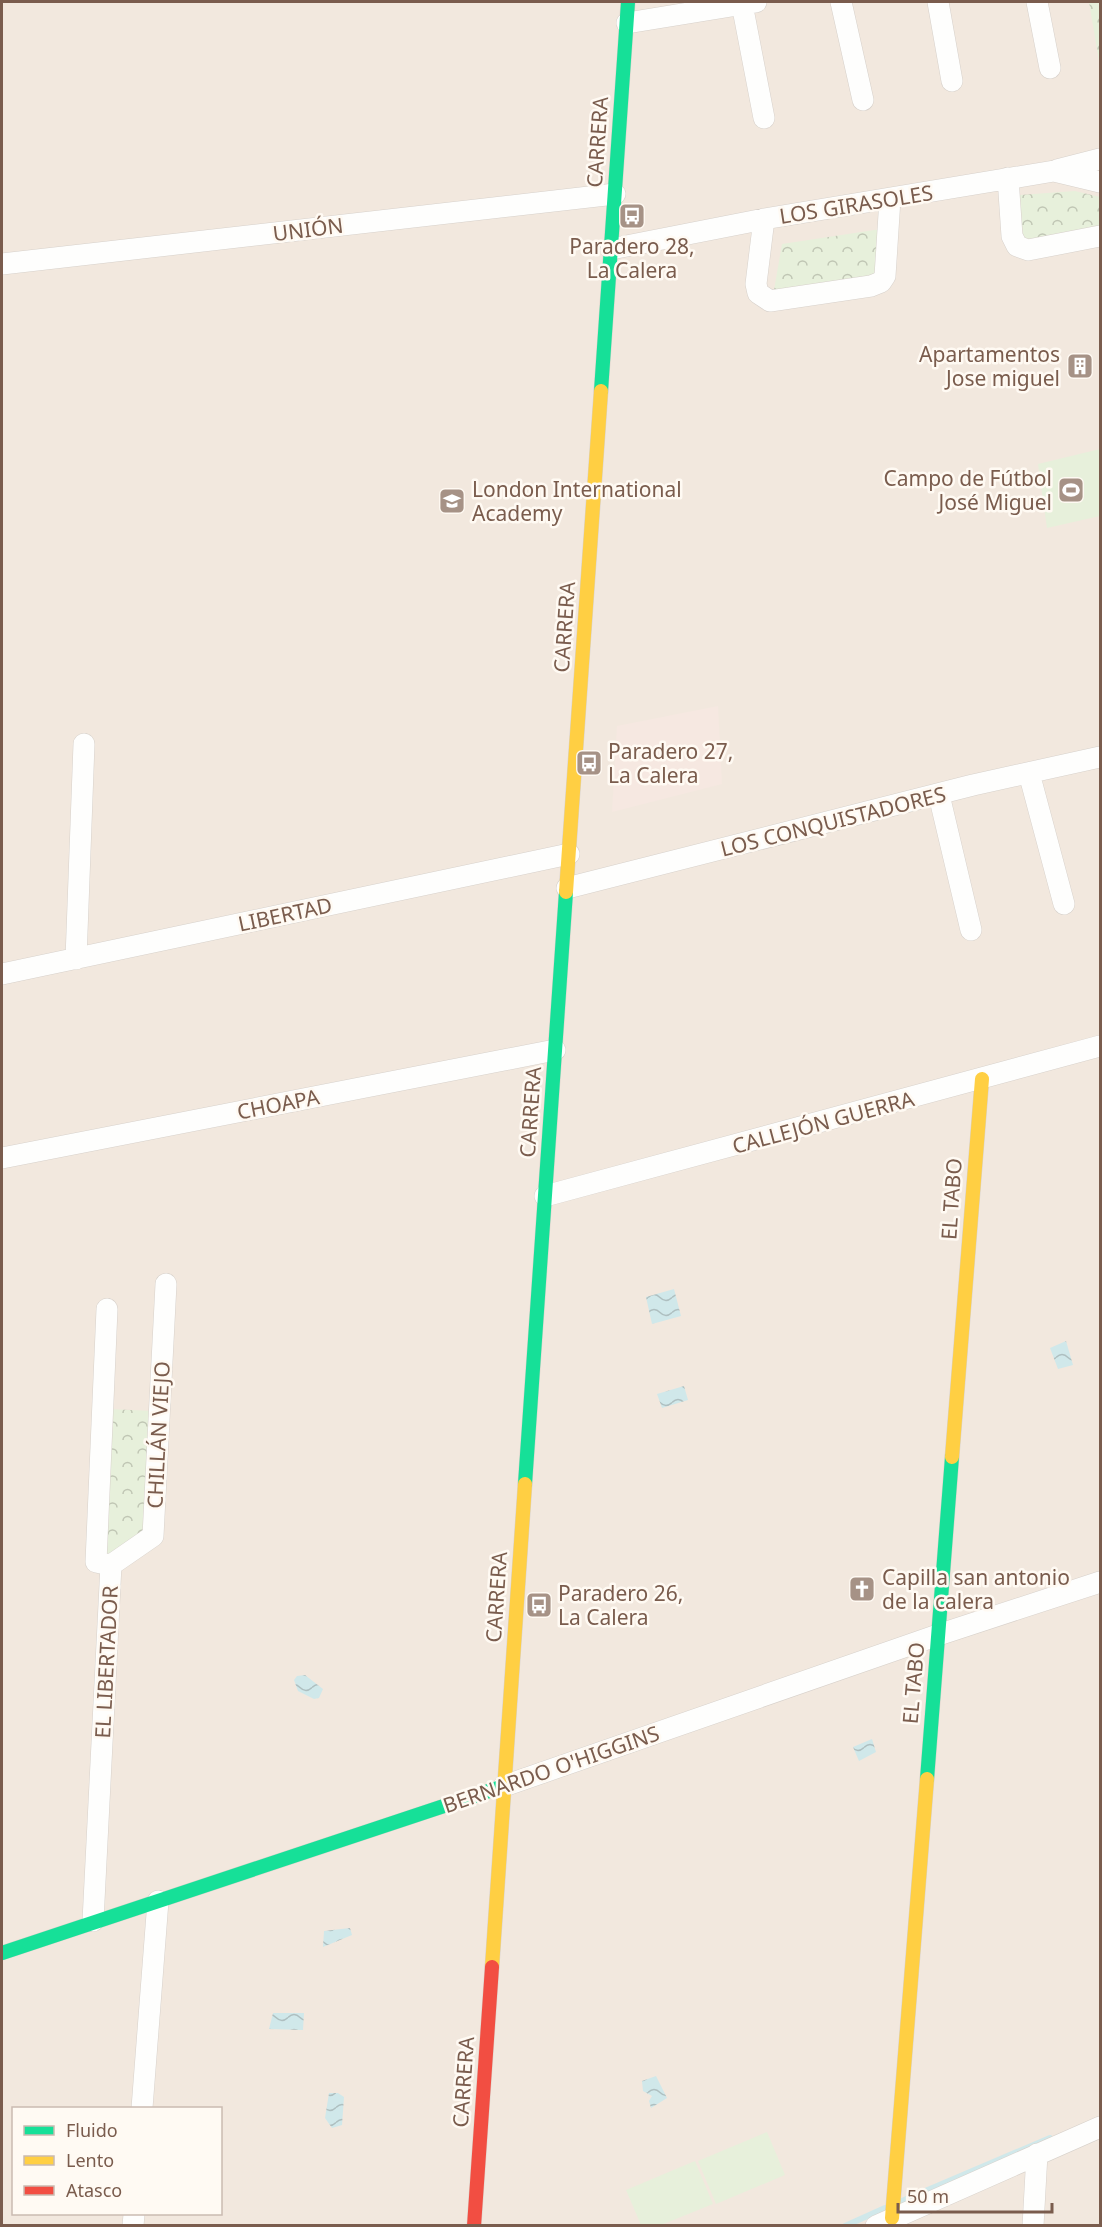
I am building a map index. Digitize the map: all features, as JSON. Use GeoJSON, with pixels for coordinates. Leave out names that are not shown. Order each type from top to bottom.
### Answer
{"type":"FeatureCollection","features":[{"type":"Feature","properties":{"kind":"main road","name":"CARRERA"},"geometry":{"type":"LineString","coordinates":[[474,2226],[628,2]]}},
{"type":"Feature","properties":{"kind":"main road","name":"EL TABO"},"geometry":{"type":"LineString","coordinates":[[884,2222],[938,1635],[982,1079]]}},
{"type":"Feature","properties":{"kind":"main road","name":"BERNARDO O'HIGGINS"},"geometry":{"type":"LineString","coordinates":[[2,1953],[504,1786]]}},
{"type":"Feature","properties":{"kind":"street"},"geometry":{"type":"LineString","coordinates":[[841,2],[863,100]]}},
{"type":"Feature","properties":{"kind":"street"},"geometry":{"type":"LineString","coordinates":[[938,2],[952,81]]}},
{"type":"Feature","properties":{"kind":"street"},"geometry":{"type":"LineString","coordinates":[[1037,2],[1050,68]]}},
{"type":"Feature","properties":{"kind":"street"},"geometry":{"type":"LineString","coordinates":[[627,23],[749,3],[764,118]]}},
{"type":"Feature","properties":{"kind":"street"},"geometry":{"type":"LineString","coordinates":[[1054,171],[1101,159]]}},
{"type":"Feature","properties":{"kind":"street","name":"LOS GIRASOLES"},"geometry":{"type":"LineString","coordinates":[[611,249],[765,219],[1054,171],[1101,182]]}},
{"type":"Feature","properties":{"kind":"street"},"geometry":{"type":"LineString","coordinates":[[1008,178],[1012,236],[1017,246],[1028,250],[1101,236]]}},
{"type":"Feature","properties":{"kind":"street","name":"UNIÓN"},"geometry":{"type":"LineString","coordinates":[[2,264],[615,194]]}},
{"type":"Feature","properties":{"kind":"street"},"geometry":{"type":"LineString","coordinates":[[765,219],[756,284],[763,297],[770,301],[871,286],[881,282],[885,276],[890,199]]}},
{"type":"Feature","properties":{"kind":"street"},"geometry":{"type":"LineString","coordinates":[[76,959],[84,744]]}},
{"type":"Feature","properties":{"kind":"street","name":"LOS CONQUISTADORES"},"geometry":{"type":"LineString","coordinates":[[567,888],[1101,757]]}},
{"type":"Feature","properties":{"kind":"street"},"geometry":{"type":"LineString","coordinates":[[1029,773],[1064,904]]}},
{"type":"Feature","properties":{"kind":"street"},"geometry":{"type":"LineString","coordinates":[[939,795],[971,930]]}},
{"type":"Feature","properties":{"kind":"street","name":"LIBERTAD"},"geometry":{"type":"LineString","coordinates":[[2,974],[569,854]]}},
{"type":"Feature","properties":{"kind":"street","name":"CALLEJÓN GUERRA"},"geometry":{"type":"LineString","coordinates":[[545,1196],[1101,1046]]}},
{"type":"Feature","properties":{"kind":"street","name":"CHOAPA"},"geometry":{"type":"LineString","coordinates":[[2,1158],[555,1050]]}},
{"type":"Feature","properties":{"kind":"street","name":"CHILLÁN VIEJO"},"geometry":{"type":"LineString","coordinates":[[111,1565],[153,1536],[166,1284]]}},
{"type":"Feature","properties":{"kind":"street","name":"EL LIBERTADOR"},"geometry":{"type":"LineString","coordinates":[[93,1921],[111,1565],[96,1562],[107,1309]]}},
{"type":"Feature","properties":{"kind":"street","name":"BERNARDO O'HIGGINS"},"geometry":{"type":"LineString","coordinates":[[504,1786],[938,1635],[1101,1582]]}},
{"type":"Feature","properties":{"kind":"street"},"geometry":{"type":"LineString","coordinates":[[142,2107],[158,1900]]}},
{"type":"Feature","properties":{"kind":"street"},"geometry":{"type":"LineString","coordinates":[[884,2222],[1101,2127]]}},
{"type":"Feature","properties":{"kind":"street"},"geometry":{"type":"LineString","coordinates":[[1033,2226],[1037,2154]]}},
{"type":"Feature","properties":{"kind":"shaded area"},"geometry":{"type":"Polygon","coordinates":[[[2,2],[1100,2],[1100,2225],[2,2226],[2,2]]]}},
{"type":"Feature","properties":{"kind":"shaded area"},"geometry":{"type":"Polygon","coordinates":[[[718,706],[722,784],[612,812],[617,726],[718,706]]]}},
{"type":"Feature","properties":{"kind":"green space"},"geometry":{"type":"Polygon","coordinates":[[[1089,2],[1100,2],[1100,67],[1089,2]]]}},
{"type":"Feature","properties":{"kind":"green space"},"geometry":{"type":"Polygon","coordinates":[[[1075,191],[1100,197],[1100,228],[1023,240],[1020,195],[1075,191]]]}},
{"type":"Feature","properties":{"kind":"green space"},"geometry":{"type":"Polygon","coordinates":[[[881,229],[878,276],[774,290],[782,244],[881,229]]]}},
{"type":"Feature","properties":{"kind":"green space","name":"Campo de Fútbol José Miguel"},"geometry":{"type":"Polygon","coordinates":[[[1100,449],[1100,516],[1047,528],[1038,464],[1100,449]]]}},
{"type":"Feature","properties":{"kind":"green space"},"geometry":{"type":"Polygon","coordinates":[[[109,1409],[153,1411],[148,1533],[116,1557],[101,1556],[109,1409]]]}},
{"type":"Feature","properties":{"kind":"green space"},"geometry":{"type":"Polygon","coordinates":[[[767,2132],[785,2175],[716,2204],[698,2161],[767,2132]]]}},
{"type":"Feature","properties":{"kind":"green space"},"geometry":{"type":"Polygon","coordinates":[[[695,2161],[713,2204],[661,2225],[641,2225],[626,2190],[695,2161]]]}},
{"type":"Feature","properties":{"kind":"water"},"geometry":{"type":"Polygon","coordinates":[[[674,1289],[681,1316],[652,1324],[646,1297],[674,1289]]]}},
{"type":"Feature","properties":{"kind":"water"},"geometry":{"type":"Polygon","coordinates":[[[1066,1341],[1073,1365],[1058,1369],[1050,1348],[1066,1341]]]}},
{"type":"Feature","properties":{"kind":"water"},"geometry":{"type":"Polygon","coordinates":[[[684,1386],[688,1400],[662,1408],[657,1394],[684,1386]]]}},
{"type":"Feature","properties":{"kind":"water"},"geometry":{"type":"Polygon","coordinates":[[[305,1675],[323,1689],[319,1698],[314,1699],[298,1691],[294,1680],[297,1676],[305,1675]]]}},
{"type":"Feature","properties":{"kind":"water"},"geometry":{"type":"Polygon","coordinates":[[[872,1739],[876,1752],[859,1761],[853,1747],[872,1739]]]}},
{"type":"Feature","properties":{"kind":"water"},"geometry":{"type":"Polygon","coordinates":[[[350,1928],[352,1935],[323,1947],[324,1931],[350,1928]]]}},
{"type":"Feature","properties":{"kind":"water"},"geometry":{"type":"Polygon","coordinates":[[[273,2013],[304,2013],[303,2030],[269,2029],[273,2013]]]}},
{"type":"Feature","properties":{"kind":"water"},"geometry":{"type":"Polygon","coordinates":[[[656,2076],[667,2098],[651,2108],[649,2101],[652,2096],[643,2091],[642,2081],[656,2076]]]}},
{"type":"Feature","properties":{"kind":"water"},"geometry":{"type":"Polygon","coordinates":[[[329,2093],[338,2093],[344,2097],[342,2125],[332,2128],[325,2118],[329,2093]]]}},
{"type":"Feature","properties":{"kind":"waterway"},"geometry":{"type":"LineString","coordinates":[[902,2201],[1050,2138]]}},
{"type":"Feature","properties":{"kind":"waterway"},"geometry":{"type":"LineString","coordinates":[[845,2226],[885,2208]]}},
{"type":"Feature","properties":{"kind":"traffic: fast"},"geometry":{"type":"LineString","coordinates":[[601,391],[628,2]]}},
{"type":"Feature","properties":{"kind":"traffic: fast"},"geometry":{"type":"LineString","coordinates":[[525,1484],[566,892]]}},
{"type":"Feature","properties":{"kind":"traffic: fast"},"geometry":{"type":"LineString","coordinates":[[927,1779],[952,1457]]}},
{"type":"Feature","properties":{"kind":"traffic: fast"},"geometry":{"type":"LineString","coordinates":[[2,1953],[504,1786]]}},
{"type":"Feature","properties":{"kind":"traffic: slow"},"geometry":{"type":"LineString","coordinates":[[566,892],[601,391]]}},
{"type":"Feature","properties":{"kind":"traffic: slow"},"geometry":{"type":"LineString","coordinates":[[952,1457],[982,1079]]}},
{"type":"Feature","properties":{"kind":"traffic: slow"},"geometry":{"type":"LineString","coordinates":[[492,1967],[525,1484]]}},
{"type":"Feature","properties":{"kind":"traffic: slow"},"geometry":{"type":"LineString","coordinates":[[892,2218],[927,1779]]}},
{"type":"Feature","properties":{"kind":"traffic: jam"},"geometry":{"type":"LineString","coordinates":[[474,2226],[492,1967]]}},
{"type":"Feature","properties":{"kind":"place","name":"Paradero 28, La Calera"},"geometry":{"type":"Point","coordinates":[632,216]}},
{"type":"Feature","properties":{"kind":"place","name":"Apartamentos Jose miguel"},"geometry":{"type":"Point","coordinates":[1080,366]}},
{"type":"Feature","properties":{"kind":"place","name":"Campo de Fútbol José Miguel"},"geometry":{"type":"Point","coordinates":[1071,490]}},
{"type":"Feature","properties":{"kind":"place","name":"London International Academy"},"geometry":{"type":"Point","coordinates":[452,501]}},
{"type":"Feature","properties":{"kind":"place","name":"Paradero 27, La Calera"},"geometry":{"type":"Point","coordinates":[589,763]}},
{"type":"Feature","properties":{"kind":"place","name":"Capilla san antonio de la calera"},"geometry":{"type":"Point","coordinates":[862,1589]}},
{"type":"Feature","properties":{"kind":"place","name":"Paradero 26, La Calera"},"geometry":{"type":"Point","coordinates":[539,1605]}}]}
